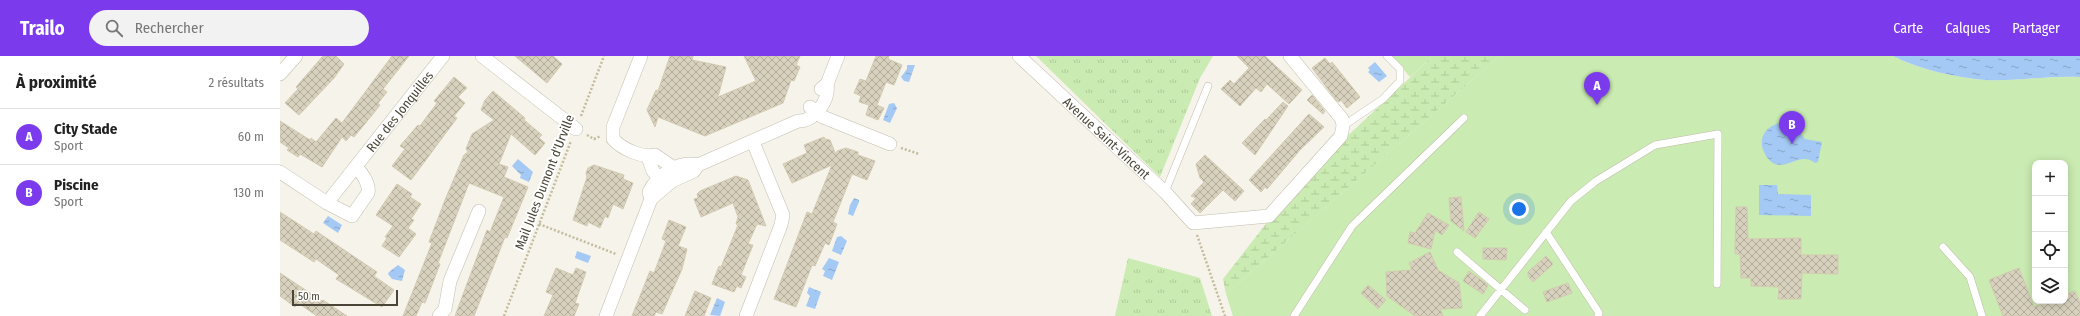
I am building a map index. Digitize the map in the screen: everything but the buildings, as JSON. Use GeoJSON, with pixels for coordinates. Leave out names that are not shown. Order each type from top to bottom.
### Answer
{"type":"FeatureCollection","features":[{"type":"Feature","properties":{"kind":"street"},"geometry":{"type":"LineString","coordinates":[[280,74],[296,56]]}},
{"type":"Feature","properties":{"kind":"street","name":"Rue des Jonquilles"},"geometry":{"type":"LineString","coordinates":[[326,203],[443,56]]}},
{"type":"Feature","properties":{"kind":"street"},"geometry":{"type":"LineString","coordinates":[[482,56],[576,129]]}},
{"type":"Feature","properties":{"kind":"street"},"geometry":{"type":"LineString","coordinates":[[640,56],[612,132],[614,139],[622,147],[648,157],[654,155],[673,174]]}},
{"type":"Feature","properties":{"kind":"street"},"geometry":{"type":"LineString","coordinates":[[651,199],[649,192],[659,178],[694,171],[698,164],[753,142],[798,121],[804,122],[813,109],[823,104],[828,91],[827,84],[838,56]]}},
{"type":"Feature","properties":{"kind":"street","name":"Avenue Saint-Vincent"},"geometry":{"type":"LineString","coordinates":[[1019,56],[1165,192],[1192,223]]}},
{"type":"Feature","properties":{"kind":"street"},"geometry":{"type":"LineString","coordinates":[[1192,223],[1269,216],[1341,136],[1344,126],[1342,119],[1290,56]]}},
{"type":"Feature","properties":{"kind":"street"},"geometry":{"type":"LineString","coordinates":[[813,109],[832,121],[890,144]]}},
{"type":"Feature","properties":{"kind":"street"},"geometry":{"type":"LineString","coordinates":[[746,316],[781,225],[783,215],[753,142]]}},
{"type":"Feature","properties":{"kind":"street"},"geometry":{"type":"LineString","coordinates":[[648,157],[653,171],[659,178]]}},
{"type":"Feature","properties":{"kind":"street"},"geometry":{"type":"LineString","coordinates":[[280,172],[326,203],[347,215],[354,215],[369,189],[361,171],[356,167]]}},
{"type":"Feature","properties":{"kind":"street"},"geometry":{"type":"LineString","coordinates":[[606,316],[651,199],[673,174]]}},
{"type":"Feature","properties":{"kind":"street"},"geometry":{"type":"LineString","coordinates":[[439,316],[445,309],[450,281],[479,211]]}},
{"type":"Feature","properties":{"kind":"lane"},"geometry":{"type":"LineString","coordinates":[[1344,126],[1383,99],[1400,81],[1400,69],[1387,56]]}},
{"type":"Feature","properties":{"kind":"lane"},"geometry":{"type":"LineString","coordinates":[[1165,192],[1208,86]]}},
{"type":"Feature","properties":{"kind":"lane"},"geometry":{"type":"LineString","coordinates":[[1294,316],[1352,226],[1464,118]]}},
{"type":"Feature","properties":{"kind":"lane"},"geometry":{"type":"LineString","coordinates":[[1480,316],[1571,201],[1596,181],[1655,145],[1718,134],[1717,284]]}},
{"type":"Feature","properties":{"kind":"lane"},"geometry":{"type":"LineString","coordinates":[[1546,232],[1600,315]]}},
{"type":"Feature","properties":{"kind":"lane"},"geometry":{"type":"LineString","coordinates":[[1943,246],[1970,277],[1982,316]]}},
{"type":"Feature","properties":{"kind":"lane"},"geometry":{"type":"LineString","coordinates":[[1457,252],[1525,310]]}},
{"type":"Feature","properties":{"kind":"path","name":"Mail Jules Dumont d'Urville"},"geometry":{"type":"LineString","coordinates":[[504,316],[604,56]]}},
{"type":"Feature","properties":{"kind":"path"},"geometry":{"type":"LineString","coordinates":[[576,129],[594,139],[612,132]]}},
{"type":"Feature","properties":{"kind":"path"},"geometry":{"type":"LineString","coordinates":[[890,144],[919,154]]}},
{"type":"Feature","properties":{"kind":"path"},"geometry":{"type":"LineString","coordinates":[[1192,223],[1225,316]]}},
{"type":"Feature","properties":{"kind":"path"},"geometry":{"type":"LineString","coordinates":[[539,224],[628,258]]}},
{"type":"Feature","properties":{"kind":"green space"},"geometry":{"type":"Polygon","coordinates":[[[1036,56],[1213,56],[1200,78],[1160,177],[1036,56]]]}},
{"type":"Feature","properties":{"kind":"green space"},"geometry":{"type":"Polygon","coordinates":[[[1392,56],[1433,56],[1410,77],[1392,56]]]}},
{"type":"Feature","properties":{"kind":"green space"},"geometry":{"type":"Polygon","coordinates":[[[1433,56],[1500,56],[1226,294],[1223,279],[1265,225],[1342,141],[1433,56]]]}},
{"type":"Feature","properties":{"kind":"green space"},"geometry":{"type":"Polygon","coordinates":[[[1500,56],[1893,56],[1938,72],[1985,80],[2080,77],[2080,316],[1233,316],[1226,294],[1500,56]]]}},
{"type":"Feature","properties":{"kind":"green space"},"geometry":{"type":"Polygon","coordinates":[[[1128,258],[1200,278],[1212,316],[1115,316],[1128,258]]]}},
{"type":"Feature","properties":{"kind":"water"},"geometry":{"type":"Polygon","coordinates":[[[1893,56],[2080,56],[2080,77],[1985,80],[1938,72],[1893,56]]]}},
{"type":"Feature","properties":{"kind":"water"},"geometry":{"type":"Polygon","coordinates":[[[1375,62],[1387,76],[1379,82],[1368,72],[1370,70],[1368,68],[1375,62]]]}},
{"type":"Feature","properties":{"kind":"water"},"geometry":{"type":"Polygon","coordinates":[[[907,65],[915,65],[909,82],[904,81],[901,77],[907,69],[907,65]]]}},
{"type":"Feature","properties":{"kind":"water"},"geometry":{"type":"Polygon","coordinates":[[[894,103],[897,108],[890,123],[883,120],[889,104],[894,103]]]}},
{"type":"Feature","properties":{"kind":"water"},"geometry":{"type":"Polygon","coordinates":[[[1779,123],[1791,125],[1805,139],[1822,142],[1818,162],[1815,163],[1809,159],[1802,159],[1782,165],[1776,164],[1770,160],[1763,150],[1762,138],[1768,128],[1779,123]]]}},
{"type":"Feature","properties":{"kind":"water"},"geometry":{"type":"Polygon","coordinates":[[[518,159],[533,172],[529,182],[520,178],[521,175],[512,166],[518,159]]]}},
{"type":"Feature","properties":{"kind":"water"},"geometry":{"type":"Polygon","coordinates":[[[1759,185],[1777,185],[1778,194],[1811,195],[1811,216],[1759,215],[1759,185]]]}},
{"type":"Feature","properties":{"kind":"water"},"geometry":{"type":"Polygon","coordinates":[[[854,198],[859,200],[859,202],[853,216],[848,214],[850,205],[854,198]]]}},
{"type":"Feature","properties":{"kind":"water"},"geometry":{"type":"Polygon","coordinates":[[[328,216],[342,225],[338,233],[323,223],[328,216]]]}},
{"type":"Feature","properties":{"kind":"water"},"geometry":{"type":"Polygon","coordinates":[[[841,236],[847,241],[841,255],[832,251],[837,237],[841,236]]]}},
{"type":"Feature","properties":{"kind":"water"},"geometry":{"type":"Polygon","coordinates":[[[577,251],[591,256],[588,263],[575,258],[577,251]]]}},
{"type":"Feature","properties":{"kind":"water"},"geometry":{"type":"Polygon","coordinates":[[[829,258],[839,262],[832,280],[823,276],[825,271],[822,269],[829,258]]]}},
{"type":"Feature","properties":{"kind":"water"},"geometry":{"type":"Polygon","coordinates":[[[398,265],[405,270],[402,281],[392,279],[388,274],[398,265]]]}},
{"type":"Feature","properties":{"kind":"water"},"geometry":{"type":"Polygon","coordinates":[[[809,287],[821,292],[815,309],[806,306],[810,296],[807,293],[809,287]]]}},
{"type":"Feature","properties":{"kind":"water"},"geometry":{"type":"Polygon","coordinates":[[[717,298],[725,302],[720,316],[710,315],[717,298]]]}},
{"type":"Feature","properties":{"kind":"place","name":"City Stade"},"geometry":{"type":"Point","coordinates":[1597,105]}},
{"type":"Feature","properties":{"kind":"place","name":"Piscine"},"geometry":{"type":"Point","coordinates":[1792,144]}}]}
